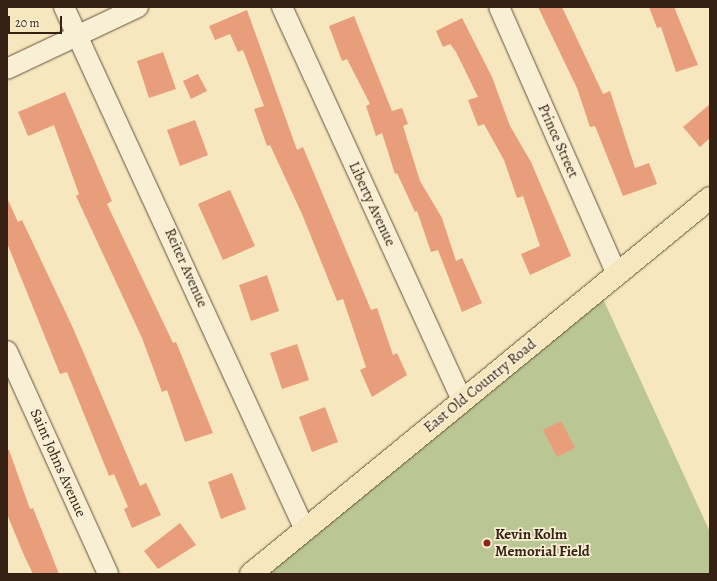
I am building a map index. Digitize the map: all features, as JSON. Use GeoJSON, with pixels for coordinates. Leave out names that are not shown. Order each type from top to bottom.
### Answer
{"type":"FeatureCollection","features":[{"type":"Feature","properties":{"kind":"main road","name":"East Old Country Road"},"geometry":{"type":"LineString","coordinates":[[251,574],[710,198]]}},
{"type":"Feature","properties":{"kind":"street","name":"Reiter Avenue"},"geometry":{"type":"LineString","coordinates":[[64,7],[305,530]]}},
{"type":"Feature","properties":{"kind":"street"},"geometry":{"type":"LineString","coordinates":[[7,69],[138,7]]}},
{"type":"Feature","properties":{"kind":"street","name":"Liberty Avenue"},"geometry":{"type":"LineString","coordinates":[[282,7],[462,400]]}},
{"type":"Feature","properties":{"kind":"street","name":"Prince Street"},"geometry":{"type":"LineString","coordinates":[[499,7],[617,275]]}},
{"type":"Feature","properties":{"kind":"street","name":"Saint Johns Avenue"},"geometry":{"type":"LineString","coordinates":[[7,351],[108,574]]}},
{"type":"Feature","properties":{"kind":"green space"},"geometry":{"type":"Polygon","coordinates":[[[599,290],[710,532],[710,574],[251,574],[599,290]]]}},
{"type":"Feature","properties":{"kind":"building"},"geometry":{"type":"Polygon","coordinates":[[[538,7],[562,7],[603,94],[610,91],[635,168],[649,163],[657,184],[623,196],[595,126],[590,127],[577,88],[538,7]]]}},
{"type":"Feature","properties":{"kind":"building"},"geometry":{"type":"Polygon","coordinates":[[[649,7],[674,7],[698,65],[676,72],[661,27],[657,28],[649,7]]]}},
{"type":"Feature","properties":{"kind":"building"},"geometry":{"type":"Polygon","coordinates":[[[247,10],[297,150],[303,147],[371,310],[377,308],[393,355],[397,353],[407,375],[372,397],[360,370],[366,367],[343,299],[337,301],[302,214],[270,145],[267,146],[254,109],[264,106],[243,50],[238,52],[230,34],[215,40],[209,26],[247,10]]]}},
{"type":"Feature","properties":{"kind":"building"},"geometry":{"type":"Polygon","coordinates":[[[354,16],[392,111],[402,108],[408,124],[403,126],[420,181],[442,218],[456,261],[462,258],[482,303],[462,312],[438,250],[431,252],[417,211],[415,212],[397,173],[395,174],[382,133],[376,136],[366,106],[370,104],[347,59],[342,61],[329,26],[354,16]]]}},
{"type":"Feature","properties":{"kind":"building"},"geometry":{"type":"Polygon","coordinates":[[[462,18],[492,77],[510,126],[531,162],[571,256],[530,275],[521,254],[540,246],[523,196],[517,198],[504,160],[484,124],[478,126],[468,100],[478,97],[456,52],[450,44],[443,47],[436,31],[462,18]]]}},
{"type":"Feature","properties":{"kind":"building"},"geometry":{"type":"Polygon","coordinates":[[[163,52],[176,89],[149,98],[137,61],[163,52]]]}},
{"type":"Feature","properties":{"kind":"building"},"geometry":{"type":"Polygon","coordinates":[[[198,74],[207,91],[191,99],[183,81],[198,74]]]}},
{"type":"Feature","properties":{"kind":"building"},"geometry":{"type":"Polygon","coordinates":[[[65,92],[112,201],[107,204],[173,343],[176,342],[213,433],[185,442],[167,390],[162,392],[142,338],[76,196],[79,194],[54,125],[28,136],[18,112],[65,92]]]}},
{"type":"Feature","properties":{"kind":"building"},"geometry":{"type":"Polygon","coordinates":[[[710,104],[710,138],[700,147],[683,127],[710,104]]]}},
{"type":"Feature","properties":{"kind":"building"},"geometry":{"type":"Polygon","coordinates":[[[195,120],[208,155],[180,166],[167,130],[195,120]]]}},
{"type":"Feature","properties":{"kind":"building"},"geometry":{"type":"Polygon","coordinates":[[[230,190],[255,246],[223,260],[198,204],[230,190]]]}},
{"type":"Feature","properties":{"kind":"building"},"geometry":{"type":"Polygon","coordinates":[[[7,198],[18,222],[22,220],[73,328],[140,486],[146,483],[161,515],[132,528],[124,509],[128,507],[114,474],[109,476],[67,372],[60,374],[7,243],[7,198]]]}},
{"type":"Feature","properties":{"kind":"building"},"geometry":{"type":"Polygon","coordinates":[[[267,275],[279,311],[251,321],[239,285],[267,275]]]}},
{"type":"Feature","properties":{"kind":"building"},"geometry":{"type":"Polygon","coordinates":[[[297,344],[309,380],[282,389],[270,353],[297,344]]]}},
{"type":"Feature","properties":{"kind":"building"},"geometry":{"type":"Polygon","coordinates":[[[325,407],[338,442],[312,452],[299,417],[325,407]]]}},
{"type":"Feature","properties":{"kind":"building"},"geometry":{"type":"Polygon","coordinates":[[[561,421],[575,448],[557,457],[543,430],[561,421]]]}},
{"type":"Feature","properties":{"kind":"building"},"geometry":{"type":"Polygon","coordinates":[[[7,450],[9,450],[30,509],[33,508],[59,574],[33,574],[23,553],[7,514],[7,450]]]}},
{"type":"Feature","properties":{"kind":"building"},"geometry":{"type":"Polygon","coordinates":[[[232,473],[246,509],[221,519],[208,482],[232,473]]]}},
{"type":"Feature","properties":{"kind":"building"},"geometry":{"type":"Polygon","coordinates":[[[180,523],[196,545],[158,569],[144,551],[180,523]]]}},
{"type":"Feature","properties":{"kind":"place","name":"Kevin Kolm Memorial Field"},"geometry":{"type":"Point","coordinates":[487,543]}}]}
